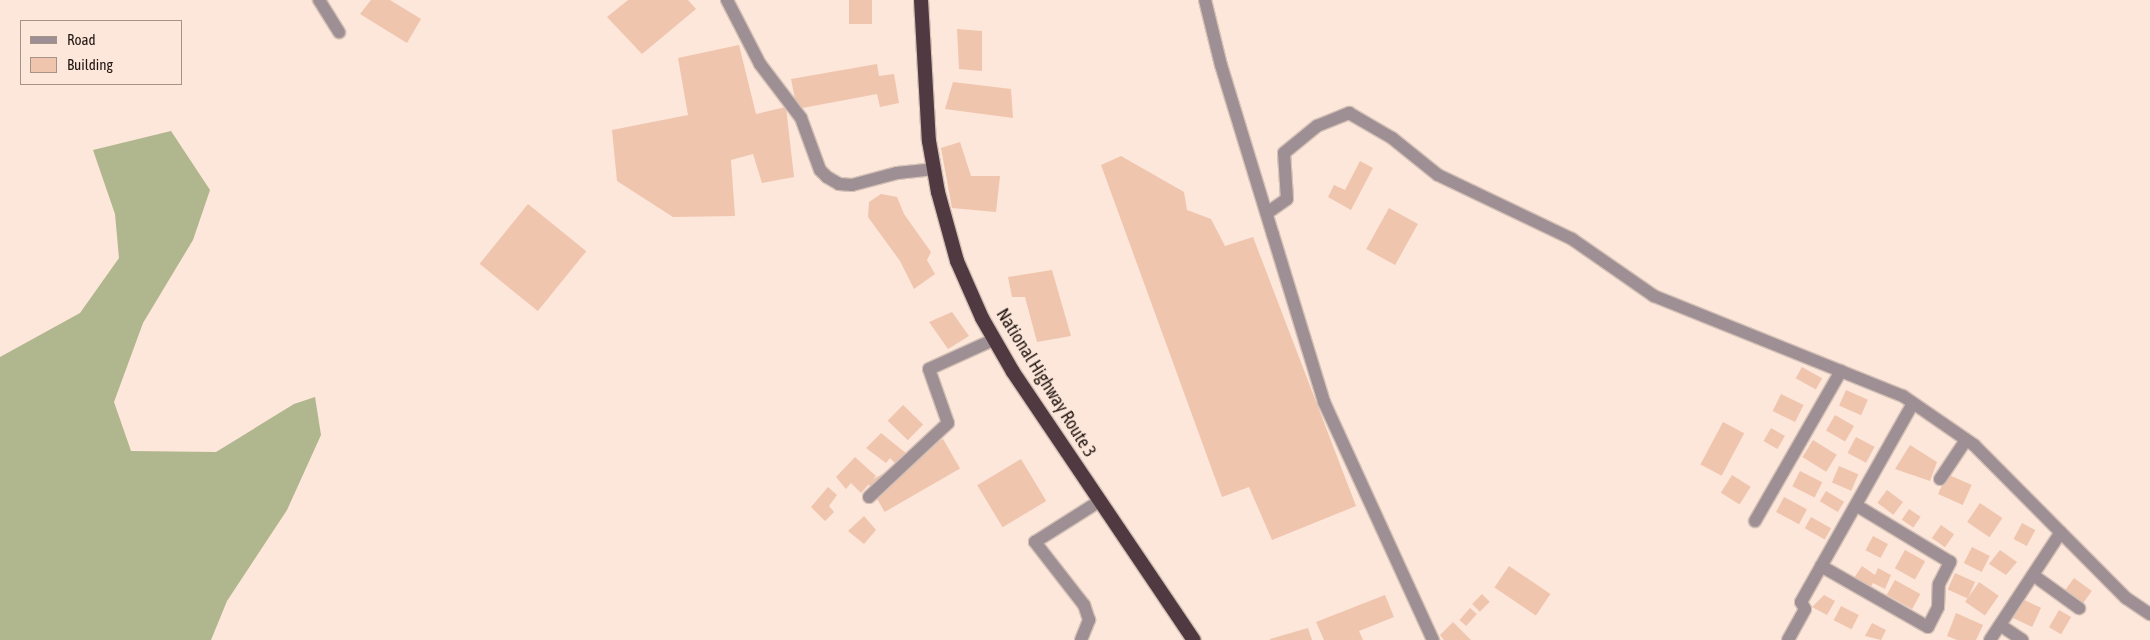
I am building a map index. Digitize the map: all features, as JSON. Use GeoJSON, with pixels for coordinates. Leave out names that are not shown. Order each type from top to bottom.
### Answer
{"type":"FeatureCollection","features":[{"type":"Feature","properties":{"kind":"highway","name":"National Highway Route 3"},"geometry":{"type":"LineString","coordinates":[[920,0],[929,141],[957,261],[994,339],[1098,502],[1194,640]]}},
{"type":"Feature","properties":{"kind":"street"},"geometry":{"type":"LineString","coordinates":[[727,0],[760,64],[801,118],[820,170],[826,177],[838,184],[852,185],[896,173],[934,169]]}},
{"type":"Feature","properties":{"kind":"street"},"geometry":{"type":"LineString","coordinates":[[1205,0],[1222,65],[1324,402],[1433,640]]}},
{"type":"Feature","properties":{"kind":"street"},"geometry":{"type":"LineString","coordinates":[[324,2],[339,32]]}},
{"type":"Feature","properties":{"kind":"street"},"geometry":{"type":"LineString","coordinates":[[1267,213],[1287,198],[1284,152],[1317,126],[1349,112],[1392,138],[1438,175],[1572,239],[1654,296],[1841,371],[1913,403],[1966,440],[2126,598],[2150,614]]}},
{"type":"Feature","properties":{"kind":"street"},"geometry":{"type":"LineString","coordinates":[[869,497],[948,423],[929,369],[994,339]]}},
{"type":"Feature","properties":{"kind":"street"},"geometry":{"type":"LineString","coordinates":[[1755,521],[1841,371]]}},
{"type":"Feature","properties":{"kind":"street"},"geometry":{"type":"LineString","coordinates":[[1788,640],[1805,609],[1801,602],[1913,403]]}},
{"type":"Feature","properties":{"kind":"street"},"geometry":{"type":"LineString","coordinates":[[1940,479],[1966,440]]}},
{"type":"Feature","properties":{"kind":"street"},"geometry":{"type":"LineString","coordinates":[[1081,640],[1089,620],[1084,604],[1035,542],[1098,502]]}},
{"type":"Feature","properties":{"kind":"street"},"geometry":{"type":"LineString","coordinates":[[1821,566],[1928,627],[1938,607],[1939,584],[1950,562],[1856,505]]}},
{"type":"Feature","properties":{"kind":"street"},"geometry":{"type":"LineString","coordinates":[[1990,640],[2061,532]]}},
{"type":"Feature","properties":{"kind":"street"},"geometry":{"type":"LineString","coordinates":[[2033,574],[2079,608]]}},
{"type":"Feature","properties":{"kind":"street"},"geometry":{"type":"LineString","coordinates":[[2000,625],[2022,640]]}},
{"type":"Feature","properties":{"kind":"green space"},"geometry":{"type":"Polygon","coordinates":[[[171,131],[210,190],[193,240],[143,323],[114,402],[131,451],[216,452],[294,404],[315,397],[321,435],[287,510],[227,601],[211,640],[0,640],[0,357],[80,313],[119,258],[115,214],[93,150],[171,131]]]}},
{"type":"Feature","properties":{"kind":"building"},"geometry":{"type":"Polygon","coordinates":[[[371,0],[390,0],[421,19],[407,43],[360,14],[371,0]]]}},
{"type":"Feature","properties":{"kind":"building"},"geometry":{"type":"Polygon","coordinates":[[[628,0],[688,0],[696,9],[642,54],[607,17],[628,0]]]}},
{"type":"Feature","properties":{"kind":"building"},"geometry":{"type":"Polygon","coordinates":[[[849,0],[872,0],[872,24],[849,24],[849,0]]]}},
{"type":"Feature","properties":{"kind":"building"},"geometry":{"type":"Polygon","coordinates":[[[957,29],[982,31],[982,71],[959,69],[957,29]]]}},
{"type":"Feature","properties":{"kind":"building"},"geometry":{"type":"Polygon","coordinates":[[[739,45],[756,114],[786,107],[794,177],[762,183],[753,154],[731,160],[735,216],[673,217],[617,181],[612,130],[688,115],[678,58],[739,45]]]}},
{"type":"Feature","properties":{"kind":"building"},"geometry":{"type":"Polygon","coordinates":[[[877,64],[879,76],[894,74],[899,103],[880,107],[877,94],[797,109],[791,79],[877,64]]]}},
{"type":"Feature","properties":{"kind":"building"},"geometry":{"type":"Polygon","coordinates":[[[953,82],[1011,89],[1013,118],[945,109],[953,82]]]}},
{"type":"Feature","properties":{"kind":"building"},"geometry":{"type":"Polygon","coordinates":[[[960,142],[971,176],[1000,176],[996,212],[952,208],[941,148],[960,142]]]}},
{"type":"Feature","properties":{"kind":"building"},"geometry":{"type":"Polygon","coordinates":[[[1121,156],[1184,192],[1187,210],[1211,219],[1225,246],[1253,237],[1356,506],[1272,540],[1249,487],[1222,497],[1101,165],[1121,156]]]}},
{"type":"Feature","properties":{"kind":"building"},"geometry":{"type":"Polygon","coordinates":[[[1360,161],[1373,168],[1351,210],[1328,197],[1334,185],[1345,190],[1360,161]]]}},
{"type":"Feature","properties":{"kind":"building"},"geometry":{"type":"Polygon","coordinates":[[[881,194],[897,197],[904,214],[931,252],[927,260],[935,274],[914,289],[900,261],[868,217],[869,202],[881,194]]]}},
{"type":"Feature","properties":{"kind":"building"},"geometry":{"type":"Polygon","coordinates":[[[528,204],[586,251],[538,311],[480,264],[528,204]]]}},
{"type":"Feature","properties":{"kind":"building"},"geometry":{"type":"Polygon","coordinates":[[[1389,208],[1418,224],[1395,265],[1366,249],[1389,208]]]}},
{"type":"Feature","properties":{"kind":"building"},"geometry":{"type":"Polygon","coordinates":[[[1052,270],[1071,336],[1037,342],[1025,297],[1012,297],[1008,277],[1052,270]]]}},
{"type":"Feature","properties":{"kind":"building"},"geometry":{"type":"Polygon","coordinates":[[[952,312],[969,336],[948,349],[929,322],[952,312]]]}},
{"type":"Feature","properties":{"kind":"building"},"geometry":{"type":"Polygon","coordinates":[[[1802,367],[1822,378],[1816,390],[1796,378],[1802,367]]]}},
{"type":"Feature","properties":{"kind":"building"},"geometry":{"type":"Polygon","coordinates":[[[1846,390],[1868,400],[1861,415],[1839,406],[1846,390]]]}},
{"type":"Feature","properties":{"kind":"building"},"geometry":{"type":"Polygon","coordinates":[[[1781,394],[1803,405],[1795,422],[1773,411],[1781,394]]]}},
{"type":"Feature","properties":{"kind":"building"},"geometry":{"type":"Polygon","coordinates":[[[903,405],[923,424],[908,440],[888,421],[903,405]]]}},
{"type":"Feature","properties":{"kind":"building"},"geometry":{"type":"Polygon","coordinates":[[[1835,415],[1854,426],[1845,442],[1826,431],[1835,415]]]}},
{"type":"Feature","properties":{"kind":"building"},"geometry":{"type":"Polygon","coordinates":[[[1723,422],[1744,433],[1722,476],[1700,464],[1723,422]]]}},
{"type":"Feature","properties":{"kind":"building"},"geometry":{"type":"Polygon","coordinates":[[[1771,428],[1785,436],[1777,449],[1764,441],[1771,428]]]}},
{"type":"Feature","properties":{"kind":"building"},"geometry":{"type":"Polygon","coordinates":[[[881,433],[907,454],[898,466],[890,458],[886,463],[866,448],[881,433]]]}},
{"type":"Feature","properties":{"kind":"building"},"geometry":{"type":"Polygon","coordinates":[[[1856,437],[1875,447],[1866,463],[1848,453],[1856,437]]]}},
{"type":"Feature","properties":{"kind":"building"},"geometry":{"type":"Polygon","coordinates":[[[943,439],[960,468],[885,512],[868,482],[943,439]]]}},
{"type":"Feature","properties":{"kind":"building"},"geometry":{"type":"Polygon","coordinates":[[[1813,440],[1837,455],[1826,472],[1802,457],[1813,440]]]}},
{"type":"Feature","properties":{"kind":"building"},"geometry":{"type":"Polygon","coordinates":[[[1910,445],[1937,462],[1930,481],[1895,469],[1910,445]]]}},
{"type":"Feature","properties":{"kind":"building"},"geometry":{"type":"Polygon","coordinates":[[[855,457],[876,476],[861,493],[851,483],[846,489],[836,477],[855,457]]]}},
{"type":"Feature","properties":{"kind":"building"},"geometry":{"type":"Polygon","coordinates":[[[1021,459],[1046,501],[1003,527],[977,485],[1021,459]]]}},
{"type":"Feature","properties":{"kind":"building"},"geometry":{"type":"Polygon","coordinates":[[[1839,466],[1858,474],[1851,491],[1832,483],[1839,466]]]}},
{"type":"Feature","properties":{"kind":"building"},"geometry":{"type":"Polygon","coordinates":[[[1800,471],[1822,482],[1815,497],[1792,486],[1800,471]]]}},
{"type":"Feature","properties":{"kind":"building"},"geometry":{"type":"Polygon","coordinates":[[[1947,474],[1972,485],[1963,505],[1938,494],[1947,474]]]}},
{"type":"Feature","properties":{"kind":"building"},"geometry":{"type":"Polygon","coordinates":[[[1732,475],[1751,487],[1740,504],[1721,493],[1732,475]]]}},
{"type":"Feature","properties":{"kind":"building"},"geometry":{"type":"Polygon","coordinates":[[[828,487],[837,495],[829,506],[834,512],[825,521],[811,507],[828,487]]]}},
{"type":"Feature","properties":{"kind":"building"},"geometry":{"type":"Polygon","coordinates":[[[1887,490],[1903,502],[1893,515],[1877,503],[1887,490]]]}},
{"type":"Feature","properties":{"kind":"building"},"geometry":{"type":"Polygon","coordinates":[[[1826,491],[1844,502],[1838,512],[1820,501],[1826,491]]]}},
{"type":"Feature","properties":{"kind":"building"},"geometry":{"type":"Polygon","coordinates":[[[1784,497],[1807,509],[1799,524],[1776,512],[1784,497]]]}},
{"type":"Feature","properties":{"kind":"building"},"geometry":{"type":"Polygon","coordinates":[[[1980,503],[2002,518],[1990,537],[1967,522],[1980,503]]]}},
{"type":"Feature","properties":{"kind":"building"},"geometry":{"type":"Polygon","coordinates":[[[1909,509],[1921,517],[1913,528],[1902,520],[1909,509]]]}},
{"type":"Feature","properties":{"kind":"building"},"geometry":{"type":"Polygon","coordinates":[[[864,516],[876,530],[864,544],[848,531],[864,516]]]}},
{"type":"Feature","properties":{"kind":"building"},"geometry":{"type":"Polygon","coordinates":[[[1811,517],[1831,528],[1825,540],[1805,528],[1811,517]]]}},
{"type":"Feature","properties":{"kind":"building"},"geometry":{"type":"Polygon","coordinates":[[[2022,523],[2035,530],[2027,546],[2014,539],[2022,523]]]}},
{"type":"Feature","properties":{"kind":"building"},"geometry":{"type":"Polygon","coordinates":[[[1941,525],[1954,534],[1945,547],[1932,538],[1941,525]]]}},
{"type":"Feature","properties":{"kind":"building"},"geometry":{"type":"Polygon","coordinates":[[[1873,536],[1888,544],[1880,558],[1865,550],[1873,536]]]}},
{"type":"Feature","properties":{"kind":"building"},"geometry":{"type":"Polygon","coordinates":[[[1972,547],[1990,556],[1982,572],[1964,563],[1972,547]]]}},
{"type":"Feature","properties":{"kind":"building"},"geometry":{"type":"Polygon","coordinates":[[[1905,550],[1925,561],[1915,580],[1895,568],[1905,550]]]}},
{"type":"Feature","properties":{"kind":"building"},"geometry":{"type":"Polygon","coordinates":[[[2000,550],[2017,562],[2006,575],[1989,564],[2000,550]]]}},
{"type":"Feature","properties":{"kind":"building"},"geometry":{"type":"Polygon","coordinates":[[[1509,566],[1550,594],[1536,616],[1494,588],[1509,566]]]}},
{"type":"Feature","properties":{"kind":"building"},"geometry":{"type":"Polygon","coordinates":[[[1862,566],[1875,575],[1878,568],[1891,575],[1885,589],[1873,583],[1870,588],[1854,578],[1862,566]]]}},
{"type":"Feature","properties":{"kind":"building"},"geometry":{"type":"Polygon","coordinates":[[[1955,573],[1975,582],[1968,598],[1948,589],[1955,573]]]}},
{"type":"Feature","properties":{"kind":"building"},"geometry":{"type":"Polygon","coordinates":[[[2074,578],[2092,591],[2082,605],[2064,592],[2074,578]]]}},
{"type":"Feature","properties":{"kind":"building"},"geometry":{"type":"Polygon","coordinates":[[[1895,580],[1920,594],[1912,609],[1887,595],[1895,580]]]}},
{"type":"Feature","properties":{"kind":"building"},"geometry":{"type":"Polygon","coordinates":[[[1979,582],[1999,596],[1985,615],[1965,602],[1979,582]]]}},
{"type":"Feature","properties":{"kind":"building"},"geometry":{"type":"Polygon","coordinates":[[[1482,594],[1490,602],[1480,612],[1472,604],[1482,594]]]}},
{"type":"Feature","properties":{"kind":"building"},"geometry":{"type":"Polygon","coordinates":[[[1385,595],[1394,617],[1359,631],[1363,640],[1324,640],[1316,622],[1385,595]]]}},
{"type":"Feature","properties":{"kind":"building"},"geometry":{"type":"Polygon","coordinates":[[[1824,595],[1835,601],[1827,615],[1812,607],[1824,595]]]}},
{"type":"Feature","properties":{"kind":"building"},"geometry":{"type":"Polygon","coordinates":[[[2022,599],[2041,608],[2032,627],[2013,618],[2022,599]]]}},
{"type":"Feature","properties":{"kind":"building"},"geometry":{"type":"Polygon","coordinates":[[[1841,606],[1859,615],[1852,629],[1834,620],[1841,606]]]}},
{"type":"Feature","properties":{"kind":"building"},"geometry":{"type":"Polygon","coordinates":[[[1470,608],[1477,614],[1466,626],[1460,620],[1470,608]]]}},
{"type":"Feature","properties":{"kind":"building"},"geometry":{"type":"Polygon","coordinates":[[[2059,610],[2071,617],[2061,634],[2049,627],[2059,610]]]}},
{"type":"Feature","properties":{"kind":"building"},"geometry":{"type":"Polygon","coordinates":[[[1956,613],[1983,625],[1976,640],[1957,640],[1947,636],[1956,613]]]}},
{"type":"Feature","properties":{"kind":"building"},"geometry":{"type":"Polygon","coordinates":[[[1453,622],[1471,640],[1444,640],[1440,635],[1453,622]]]}},
{"type":"Feature","properties":{"kind":"building"},"geometry":{"type":"Polygon","coordinates":[[[1872,623],[1886,630],[1881,640],[1865,636],[1872,623]]]}},
{"type":"Feature","properties":{"kind":"building"},"geometry":{"type":"Polygon","coordinates":[[[1308,628],[1312,640],[1270,640],[1270,639],[1308,628]]]}}]}
